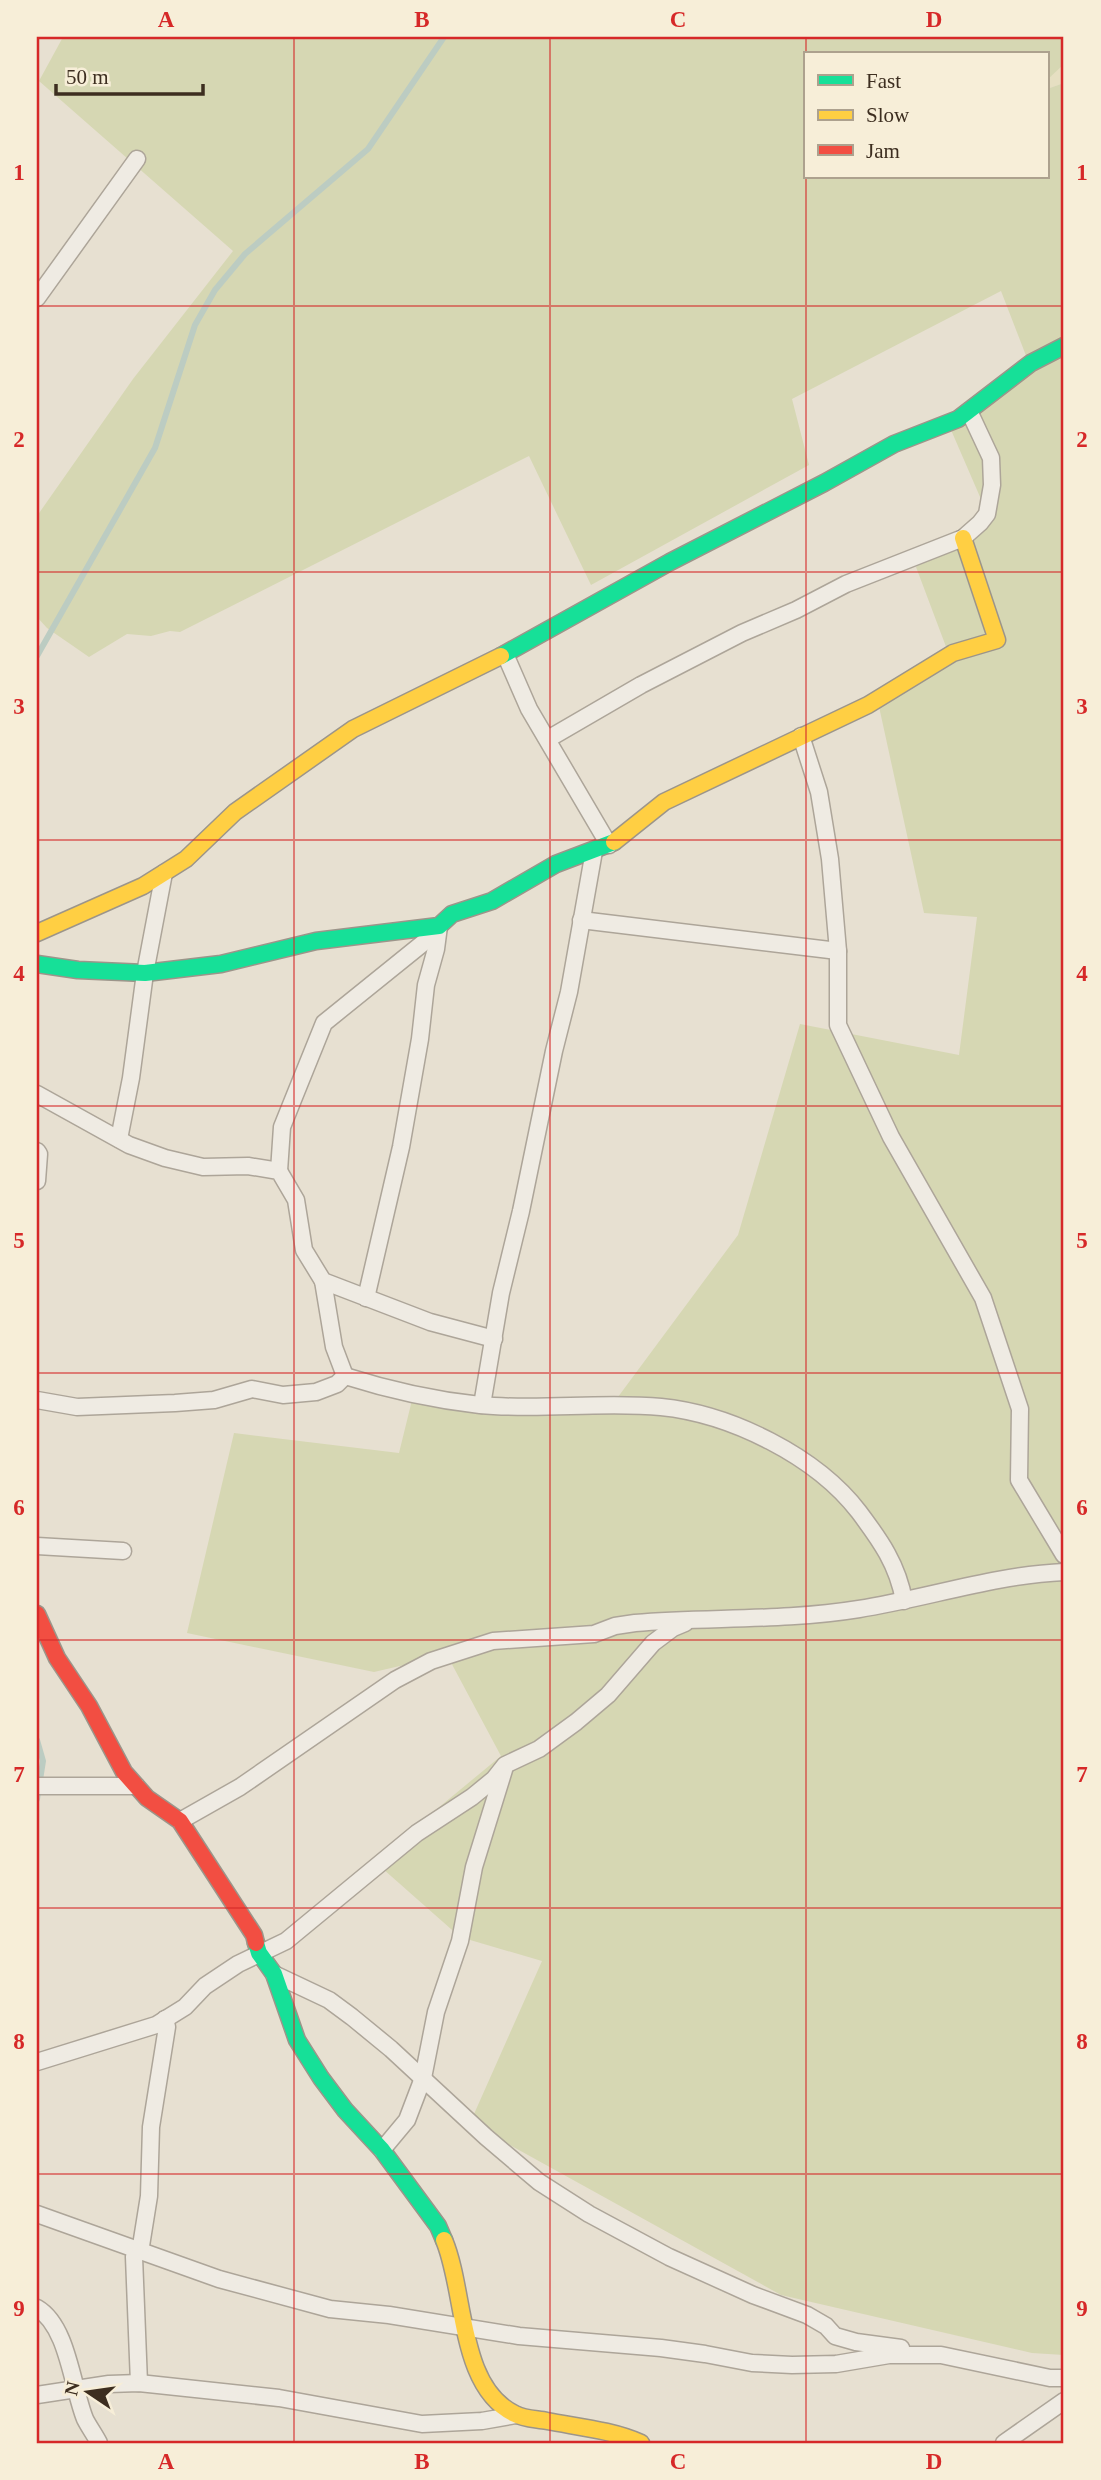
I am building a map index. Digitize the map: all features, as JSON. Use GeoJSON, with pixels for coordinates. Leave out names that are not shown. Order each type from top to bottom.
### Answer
{"type":"FeatureCollection","features":[{"type":"Feature","properties":{"kind":"street"},"geometry":{"type":"LineString","coordinates":[[37,298],[137,159]]}},
{"type":"Feature","properties":{"kind":"street"},"geometry":{"type":"LineString","coordinates":[[37,933],[143,886],[186,859],[235,812],[353,729],[505,654],[670,562],[824,483],[894,443],[958,419],[1031,363],[1064,346]]}},
{"type":"Feature","properties":{"kind":"street"},"geometry":{"type":"LineString","coordinates":[[548,739],[641,685],[742,633],[796,610],[846,584],[963,538],[981,523],[987,514],[992,485],[991,458],[969,411]]}},
{"type":"Feature","properties":{"kind":"street"},"geometry":{"type":"LineString","coordinates":[[345,1376],[334,1347],[323,1281],[303,1250],[296,1200],[279,1171],[282,1127],[324,1023],[439,929],[452,914],[492,901],[556,864],[618,841],[664,802],[868,705],[953,653],[997,640],[963,538]]}},
{"type":"Feature","properties":{"kind":"street"},"geometry":{"type":"LineString","coordinates":[[482,1405],[501,1293],[569,992],[581,920],[601,848],[548,739],[529,709],[505,654]]}},
{"type":"Feature","properties":{"kind":"street"},"geometry":{"type":"LineString","coordinates":[[801,736],[819,792],[830,859],[838,951],[838,1025],[891,1137],[983,1298],[1020,1409],[1019,1480],[1064,1555]]}},
{"type":"Feature","properties":{"kind":"street"},"geometry":{"type":"LineString","coordinates":[[119,1139],[164,873]]}},
{"type":"Feature","properties":{"kind":"street"},"geometry":{"type":"LineString","coordinates":[[581,920],[838,951]]}},
{"type":"Feature","properties":{"kind":"street"},"geometry":{"type":"LineString","coordinates":[[37,964],[78,970],[145,973],[221,964],[316,941],[439,929]]}},
{"type":"Feature","properties":{"kind":"street"},"geometry":{"type":"LineString","coordinates":[[366,1298],[401,1147],[420,1039],[426,985],[439,929]]}},
{"type":"Feature","properties":{"kind":"street"},"geometry":{"type":"LineString","coordinates":[[37,1094],[119,1139],[164,1158],[203,1167],[248,1166],[279,1171]]}},
{"type":"Feature","properties":{"kind":"street"},"geometry":{"type":"LineString","coordinates":[[37,1150],[37,1181]]}},
{"type":"Feature","properties":{"kind":"street"},"geometry":{"type":"LineString","coordinates":[[323,1281],[430,1322],[494,1339]]}},
{"type":"Feature","properties":{"kind":"street"},"geometry":{"type":"LineString","coordinates":[[37,1400],[77,1406],[214,1400],[252,1390],[283,1395],[316,1392],[337,1384],[345,1376]]}},
{"type":"Feature","properties":{"kind":"street"},"geometry":{"type":"LineString","coordinates":[[345,1376],[390,1390],[482,1405],[662,1407],[719,1419],[769,1441],[813,1468],[847,1497],[885,1546],[901,1580],[904,1601]]}},
{"type":"Feature","properties":{"kind":"street"},"geometry":{"type":"LineString","coordinates":[[37,1546],[123,1552]]}},
{"type":"Feature","properties":{"kind":"street"},"geometry":{"type":"LineString","coordinates":[[180,1821],[269,1768],[395,1680],[431,1661],[492,1642],[594,1634],[615,1626],[635,1623],[797,1617],[904,1601],[1031,1573],[1064,1572]]}},
{"type":"Feature","properties":{"kind":"street"},"geometry":{"type":"LineString","coordinates":[[37,1614],[57,1658],[95,1715],[124,1772],[147,1798],[180,1821],[254,1935],[259,1953],[274,1974],[297,2040],[345,2110],[382,2150],[438,2226],[450,2254],[465,2328],[480,2380],[495,2400],[516,2415]]}},
{"type":"Feature","properties":{"kind":"street"},"geometry":{"type":"LineString","coordinates":[[37,2062],[139,2032],[165,2020],[185,2007],[205,1986],[237,1964],[286,1941],[417,1833],[494,1779],[505,1765],[539,1749],[576,1723],[608,1695],[653,1643],[673,1628],[689,1621]]}},
{"type":"Feature","properties":{"kind":"street"},"geometry":{"type":"LineString","coordinates":[[382,2150],[407,2120],[423,2078],[436,2012],[460,1941],[474,1867],[505,1765]]}},
{"type":"Feature","properties":{"kind":"street"},"geometry":{"type":"LineString","coordinates":[[37,1786],[136,1786]]}},
{"type":"Feature","properties":{"kind":"street"},"geometry":{"type":"LineString","coordinates":[[274,1974],[329,2000],[391,2049],[539,2182],[589,2214],[669,2257],[807,2315],[826,2326],[835,2336],[856,2342],[941,2354],[1050,2378],[1064,2378]]}},
{"type":"Feature","properties":{"kind":"street"},"geometry":{"type":"LineString","coordinates":[[139,2383],[134,2265],[149,2196],[151,2127],[167,2027],[165,2020]]}},
{"type":"Feature","properties":{"kind":"street"},"geometry":{"type":"LineString","coordinates":[[37,2214],[219,2279],[330,2309],[389,2315],[519,2336],[694,2352],[752,2363],[836,2364],[889,2355],[941,2354]]}},
{"type":"Feature","properties":{"kind":"street"},"geometry":{"type":"LineString","coordinates":[[37,2308],[44,2312],[58,2332],[86,2419],[99,2443]]}},
{"type":"Feature","properties":{"kind":"street"},"geometry":{"type":"LineString","coordinates":[[37,2395],[76,2388],[139,2383],[279,2398],[422,2424],[482,2421],[516,2415],[623,2435],[641,2443]]}},
{"type":"Feature","properties":{"kind":"street"},"geometry":{"type":"LineString","coordinates":[[1004,2443],[1064,2401]]}},
{"type":"Feature","properties":{"kind":"shaded area"},"geometry":{"type":"Polygon","coordinates":[[[1064,37],[1064,83],[1048,89],[1048,52],[1038,52],[1064,37]]]}},
{"type":"Feature","properties":{"kind":"green space"},"geometry":{"type":"Polygon","coordinates":[[[63,37],[1064,37],[1064,64],[1048,79],[1048,52],[804,52],[804,178],[1048,178],[1048,89],[1064,83],[1064,2355],[1032,2353],[781,2295],[470,2123],[542,1961],[460,1937],[374,1861],[501,1756],[447,1655],[374,1672],[187,1633],[234,1433],[399,1453],[413,1396],[615,1401],[738,1235],[800,1024],[959,1055],[977,917],[924,913],[878,702],[948,652],[916,567],[987,513],[948,423],[1030,366],[1001,291],[792,399],[809,465],[591,585],[529,456],[180,632],[170,631],[151,636],[127,634],[89,657],[47,628],[37,617],[37,516],[133,379],[233,251],[39,81],[63,37]]]}},
{"type":"Feature","properties":{"kind":"waterway"},"geometry":{"type":"LineString","coordinates":[[37,656],[155,448],[195,325],[215,290],[245,254],[368,149],[444,37]]}},
{"type":"Feature","properties":{"kind":"waterway"},"geometry":{"type":"LineString","coordinates":[[37,1740],[43,1761],[37,1799]]}},
{"type":"Feature","properties":{"kind":"traffic: fast"},"geometry":{"type":"LineString","coordinates":[[501,656],[670,562],[894,444],[958,419],[1031,363],[1064,346]]}},
{"type":"Feature","properties":{"kind":"traffic: fast"},"geometry":{"type":"LineString","coordinates":[[37,964],[78,970],[145,973],[221,964],[316,941],[439,926],[452,914],[492,901],[556,864],[614,842]]}},
{"type":"Feature","properties":{"kind":"traffic: fast"},"geometry":{"type":"LineString","coordinates":[[256,1943],[259,1953],[274,1974],[297,2040],[321,2078],[345,2110],[382,2150],[438,2226],[444,2240]]}},
{"type":"Feature","properties":{"kind":"traffic: slow"},"geometry":{"type":"LineString","coordinates":[[614,842],[664,802],[868,705],[953,653],[997,640],[963,538]]}},
{"type":"Feature","properties":{"kind":"traffic: slow"},"geometry":{"type":"LineString","coordinates":[[37,933],[143,886],[186,859],[235,812],[353,729],[501,656]]}},
{"type":"Feature","properties":{"kind":"traffic: slow"},"geometry":{"type":"LineString","coordinates":[[444,2240],[473,2361],[483,2383],[496,2401],[522,2417],[607,2432],[641,2443]]}},
{"type":"Feature","properties":{"kind":"traffic: jam"},"geometry":{"type":"LineString","coordinates":[[37,1614],[57,1658],[89,1706],[124,1772],[147,1798],[180,1821],[254,1935],[256,1943]]}}]}
